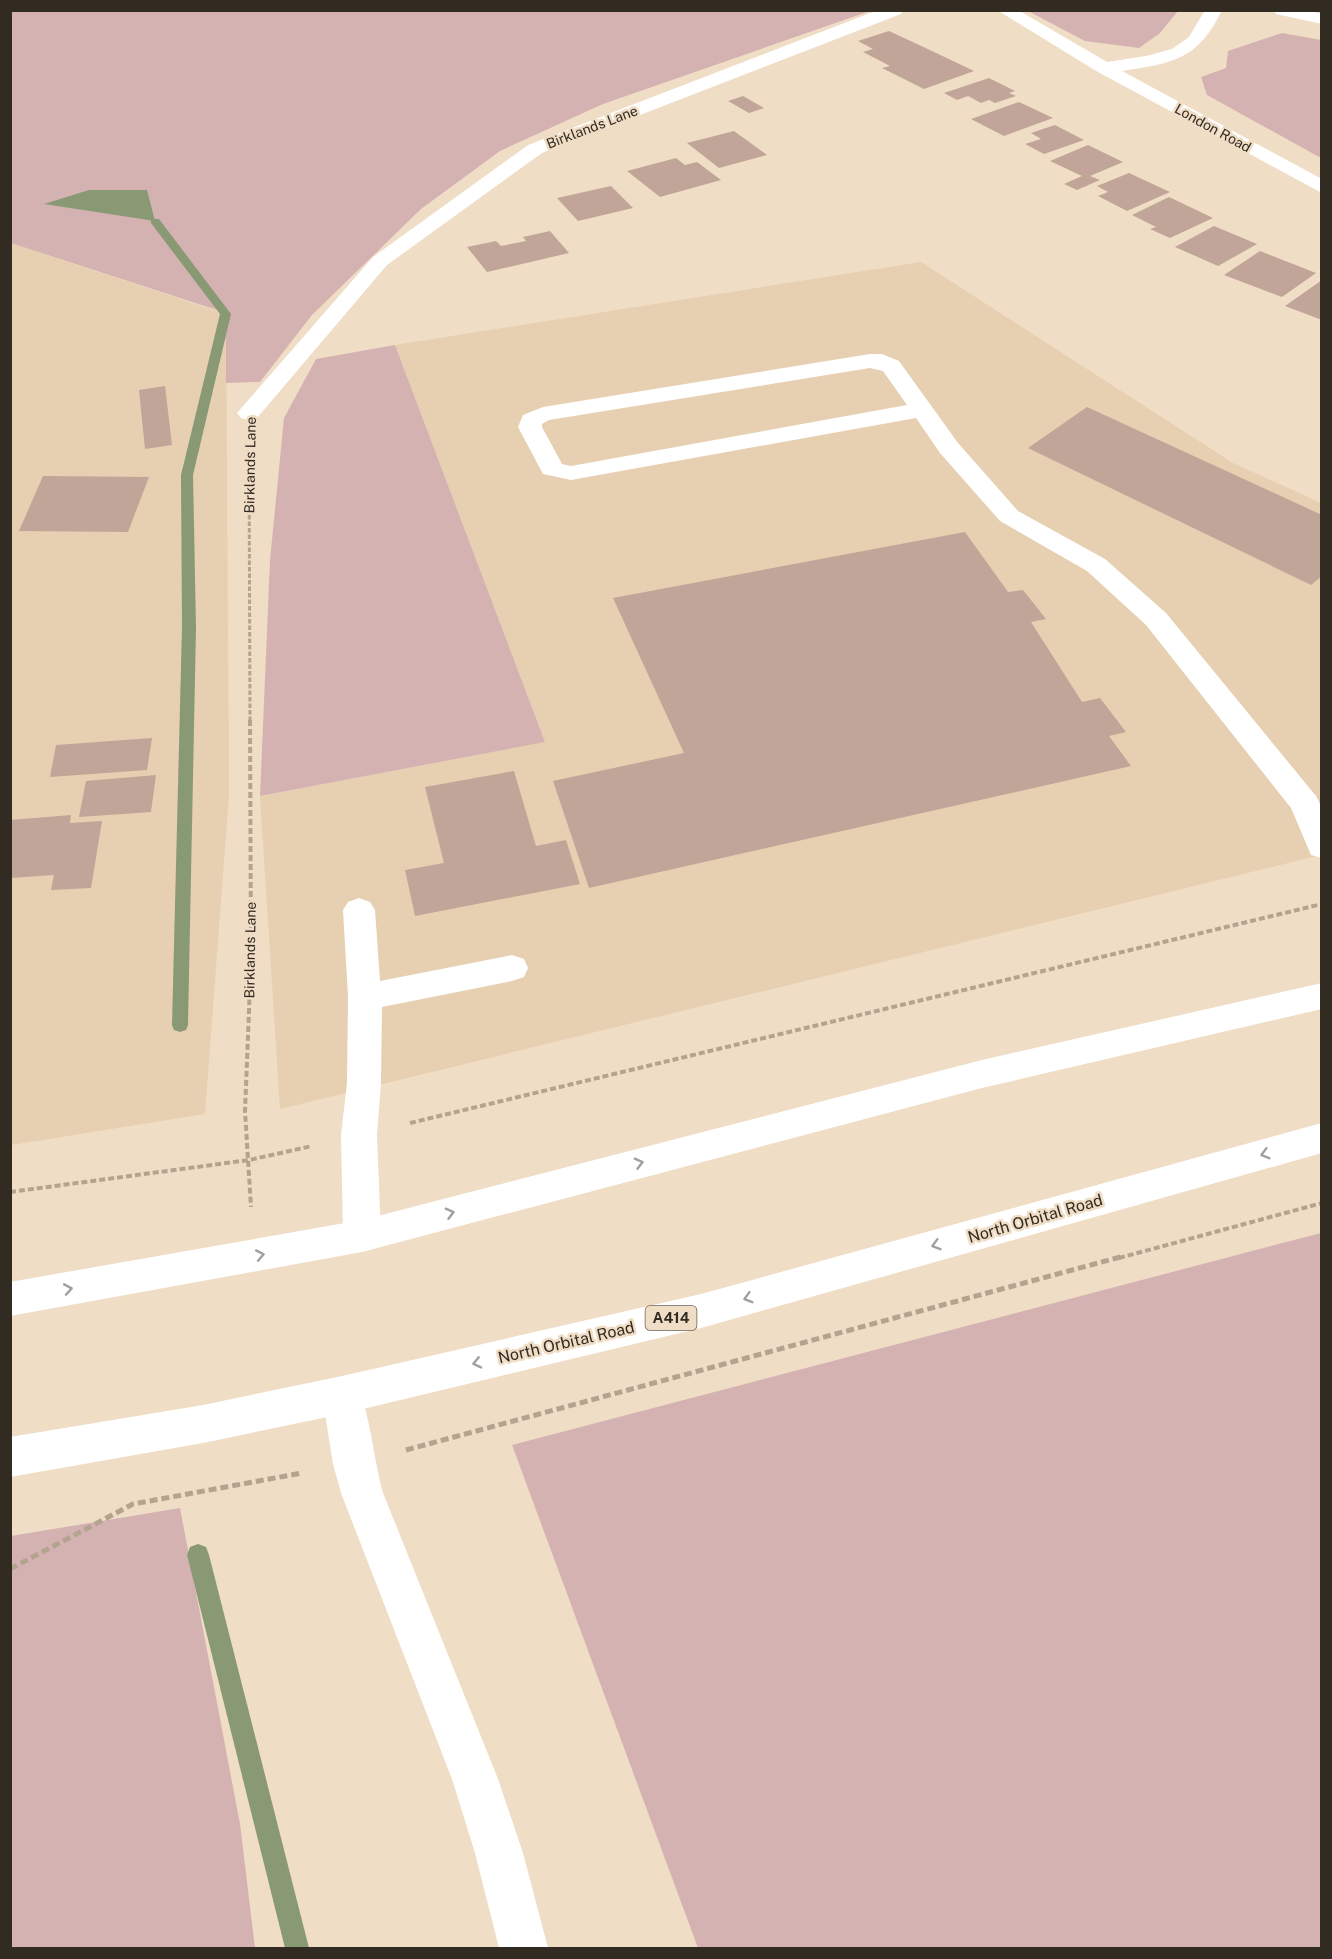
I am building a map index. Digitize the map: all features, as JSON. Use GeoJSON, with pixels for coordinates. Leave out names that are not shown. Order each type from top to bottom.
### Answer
{"type":"FeatureCollection","features":[{"type":"Feature","properties":{"kind":"main road","name":"Birklands Lane"},"geometry":{"type":"LineString","coordinates":[[249,413],[380,261],[535,149],[895,10]]}},
{"type":"Feature","properties":{"kind":"main road","name":"London Road"},"geometry":{"type":"LineString","coordinates":[[1005,10],[1104,68],[1322,187]]}},
{"type":"Feature","properties":{"kind":"main road"},"geometry":{"type":"LineString","coordinates":[[1104,68],[1171,54],[1186,48],[1202,31],[1214,10]]}},
{"type":"Feature","properties":{"kind":"main road"},"geometry":{"type":"LineString","coordinates":[[1282,10],[1322,19]]}},
{"type":"Feature","properties":{"kind":"main road"},"geometry":{"type":"LineString","coordinates":[[920,410],[571,473],[552,469],[530,427],[531,420],[543,414],[870,361],[882,361],[891,366],[949,448],[1009,516],[1096,565],[1156,619],[1313,809],[1322,847]]}},
{"type":"Feature","properties":{"kind":"main road"},"geometry":{"type":"LineString","coordinates":[[359,909],[364,997],[364,1083],[359,1135],[362,1236]]}},
{"type":"Feature","properties":{"kind":"main road"},"geometry":{"type":"LineString","coordinates":[[364,997],[512,968]]}},
{"type":"Feature","properties":{"kind":"main road"},"geometry":{"type":"LineString","coordinates":[[10,1299],[362,1236],[982,1074],[1322,996]]}},
{"type":"Feature","properties":{"kind":"main road","name":"North Orbital Road"},"geometry":{"type":"LineString","coordinates":[[10,1457],[203,1424],[342,1395],[701,1311],[1322,1138]]}},
{"type":"Feature","properties":{"kind":"main road"},"geometry":{"type":"LineString","coordinates":[[342,1395],[354,1464],[368,1511],[476,1779],[499,1853],[524,1948]]}},
{"type":"Feature","properties":{"kind":"path","name":"Birklands Lane"},"geometry":{"type":"LineString","coordinates":[[249,413],[251,961],[245,1111],[254,1257]]}},
{"type":"Feature","properties":{"kind":"path"},"geometry":{"type":"LineString","coordinates":[[10,1192],[249,1160],[1322,904]]}},
{"type":"Feature","properties":{"kind":"path"},"geometry":{"type":"LineString","coordinates":[[10,1569],[133,1504],[354,1464],[1322,1203]]}},
{"type":"Feature","properties":{"kind":"shaded area"},"geometry":{"type":"Polygon","coordinates":[[[1178,10],[1160,33],[1139,48],[1085,41],[1028,11],[1178,10]]]}},
{"type":"Feature","properties":{"kind":"shaded area"},"geometry":{"type":"Polygon","coordinates":[[[11,11],[870,11],[603,104],[500,151],[421,209],[312,315],[260,382],[226,383],[226,313],[11,243],[11,11]]]}},
{"type":"Feature","properties":{"kind":"shaded area"},"geometry":{"type":"Polygon","coordinates":[[[1282,33],[1321,40],[1321,158],[1207,95],[1201,77],[1226,68],[1228,51],[1282,33]]]}},
{"type":"Feature","properties":{"kind":"shaded area"},"geometry":{"type":"Polygon","coordinates":[[[89,190],[147,190],[155,221],[44,204],[89,190]]]}},
{"type":"Feature","properties":{"kind":"shaded area"},"geometry":{"type":"Polygon","coordinates":[[[11,243],[226,314],[229,795],[205,1114],[11,1145],[11,243]]]}},
{"type":"Feature","properties":{"kind":"shaded area"},"geometry":{"type":"Polygon","coordinates":[[[921,262],[1233,463],[1321,503],[1321,855],[280,1109],[260,796],[545,742],[395,345],[921,262]]]}},
{"type":"Feature","properties":{"kind":"shaded area"},"geometry":{"type":"Polygon","coordinates":[[[395,345],[545,742],[260,796],[270,560],[284,418],[316,359],[395,345]]]}},
{"type":"Feature","properties":{"kind":"shaded area"},"geometry":{"type":"Polygon","coordinates":[[[1321,1233],[1321,1948],[698,1948],[512,1445],[1321,1233]]]}},
{"type":"Feature","properties":{"kind":"shaded area"},"geometry":{"type":"Polygon","coordinates":[[[180,1508],[240,1824],[255,1948],[11,1948],[11,1536],[180,1508]]]}},
{"type":"Feature","properties":{"kind":"building"},"geometry":{"type":"Polygon","coordinates":[[[889,31],[974,71],[924,89],[882,68],[890,66],[863,52],[873,49],[858,41],[889,31]]]}},
{"type":"Feature","properties":{"kind":"building"},"geometry":{"type":"Polygon","coordinates":[[[989,78],[1015,91],[1009,93],[1016,96],[995,103],[989,100],[981,103],[968,96],[957,100],[944,93],[989,78]]]}},
{"type":"Feature","properties":{"kind":"building"},"geometry":{"type":"Polygon","coordinates":[[[743,96],[764,108],[749,113],[728,101],[743,96]]]}},
{"type":"Feature","properties":{"kind":"building"},"geometry":{"type":"Polygon","coordinates":[[[1019,102],[1053,118],[1004,136],[971,119],[1019,102]]]}},
{"type":"Feature","properties":{"kind":"building"},"geometry":{"type":"Polygon","coordinates":[[[1055,125],[1084,140],[1044,154],[1025,144],[1041,139],[1031,133],[1055,125]]]}},
{"type":"Feature","properties":{"kind":"building"},"geometry":{"type":"Polygon","coordinates":[[[734,131],[767,155],[719,168],[687,143],[734,131]]]}},
{"type":"Feature","properties":{"kind":"building"},"geometry":{"type":"Polygon","coordinates":[[[1088,145],[1123,162],[1090,176],[1100,180],[1077,190],[1064,184],[1082,176],[1050,161],[1088,145]]]}},
{"type":"Feature","properties":{"kind":"building"},"geometry":{"type":"Polygon","coordinates":[[[676,158],[685,165],[697,162],[721,180],[660,197],[627,171],[676,158]]]}},
{"type":"Feature","properties":{"kind":"building"},"geometry":{"type":"Polygon","coordinates":[[[1129,173],[1170,192],[1127,211],[1098,196],[1108,192],[1097,186],[1129,173]]]}},
{"type":"Feature","properties":{"kind":"building"},"geometry":{"type":"Polygon","coordinates":[[[611,186],[633,208],[578,221],[557,198],[611,186]]]}},
{"type":"Feature","properties":{"kind":"building"},"geometry":{"type":"Polygon","coordinates":[[[1169,197],[1213,218],[1170,238],[1150,229],[1156,227],[1132,215],[1169,197]]]}},
{"type":"Feature","properties":{"kind":"building"},"geometry":{"type":"Polygon","coordinates":[[[1214,226],[1257,244],[1218,266],[1175,247],[1214,226]]]}},
{"type":"Feature","properties":{"kind":"building"},"geometry":{"type":"Polygon","coordinates":[[[550,231],[569,253],[487,272],[467,247],[496,241],[501,246],[526,241],[523,237],[550,231]]]}},
{"type":"Feature","properties":{"kind":"building"},"geometry":{"type":"Polygon","coordinates":[[[1260,251],[1316,273],[1282,297],[1224,275],[1260,251]]]}},
{"type":"Feature","properties":{"kind":"building"},"geometry":{"type":"Polygon","coordinates":[[[1322,280],[1322,320],[1285,306],[1322,280]]]}},
{"type":"Feature","properties":{"kind":"building"},"geometry":{"type":"Polygon","coordinates":[[[165,386],[172,445],[145,449],[139,390],[165,386]]]}},
{"type":"Feature","properties":{"kind":"building"},"geometry":{"type":"Polygon","coordinates":[[[1087,407],[1322,515],[1322,576],[1311,585],[1028,448],[1087,407]]]}},
{"type":"Feature","properties":{"kind":"building"},"geometry":{"type":"Polygon","coordinates":[[[43,476],[149,477],[128,532],[19,531],[43,476]]]}},
{"type":"Feature","properties":{"kind":"building"},"geometry":{"type":"Polygon","coordinates":[[[965,532],[1008,592],[1023,590],[1046,619],[1031,622],[1082,702],[1100,698],[1126,732],[1109,736],[1131,766],[589,888],[553,781],[684,753],[613,598],[965,532]]]}},
{"type":"Feature","properties":{"kind":"building"},"geometry":{"type":"Polygon","coordinates":[[[152,738],[147,770],[50,777],[56,745],[152,738]]]}},
{"type":"Feature","properties":{"kind":"building"},"geometry":{"type":"Polygon","coordinates":[[[514,771],[536,846],[566,840],[580,884],[415,916],[405,870],[444,863],[425,787],[514,771]]]}},
{"type":"Feature","properties":{"kind":"building"},"geometry":{"type":"Polygon","coordinates":[[[156,775],[151,812],[79,817],[86,781],[156,775]]]}},
{"type":"Feature","properties":{"kind":"building"},"geometry":{"type":"Polygon","coordinates":[[[71,815],[70,823],[102,821],[91,888],[51,890],[54,875],[10,878],[10,820],[71,815]]]}},
{"type":"Feature","properties":{"kind":"waterway"},"geometry":{"type":"LineString","coordinates":[[155,221],[226,314],[187,475],[189,627],[180,1025]]}},
{"type":"Feature","properties":{"kind":"waterway"},"geometry":{"type":"LineString","coordinates":[[198,1555],[297,1948]]}}]}
